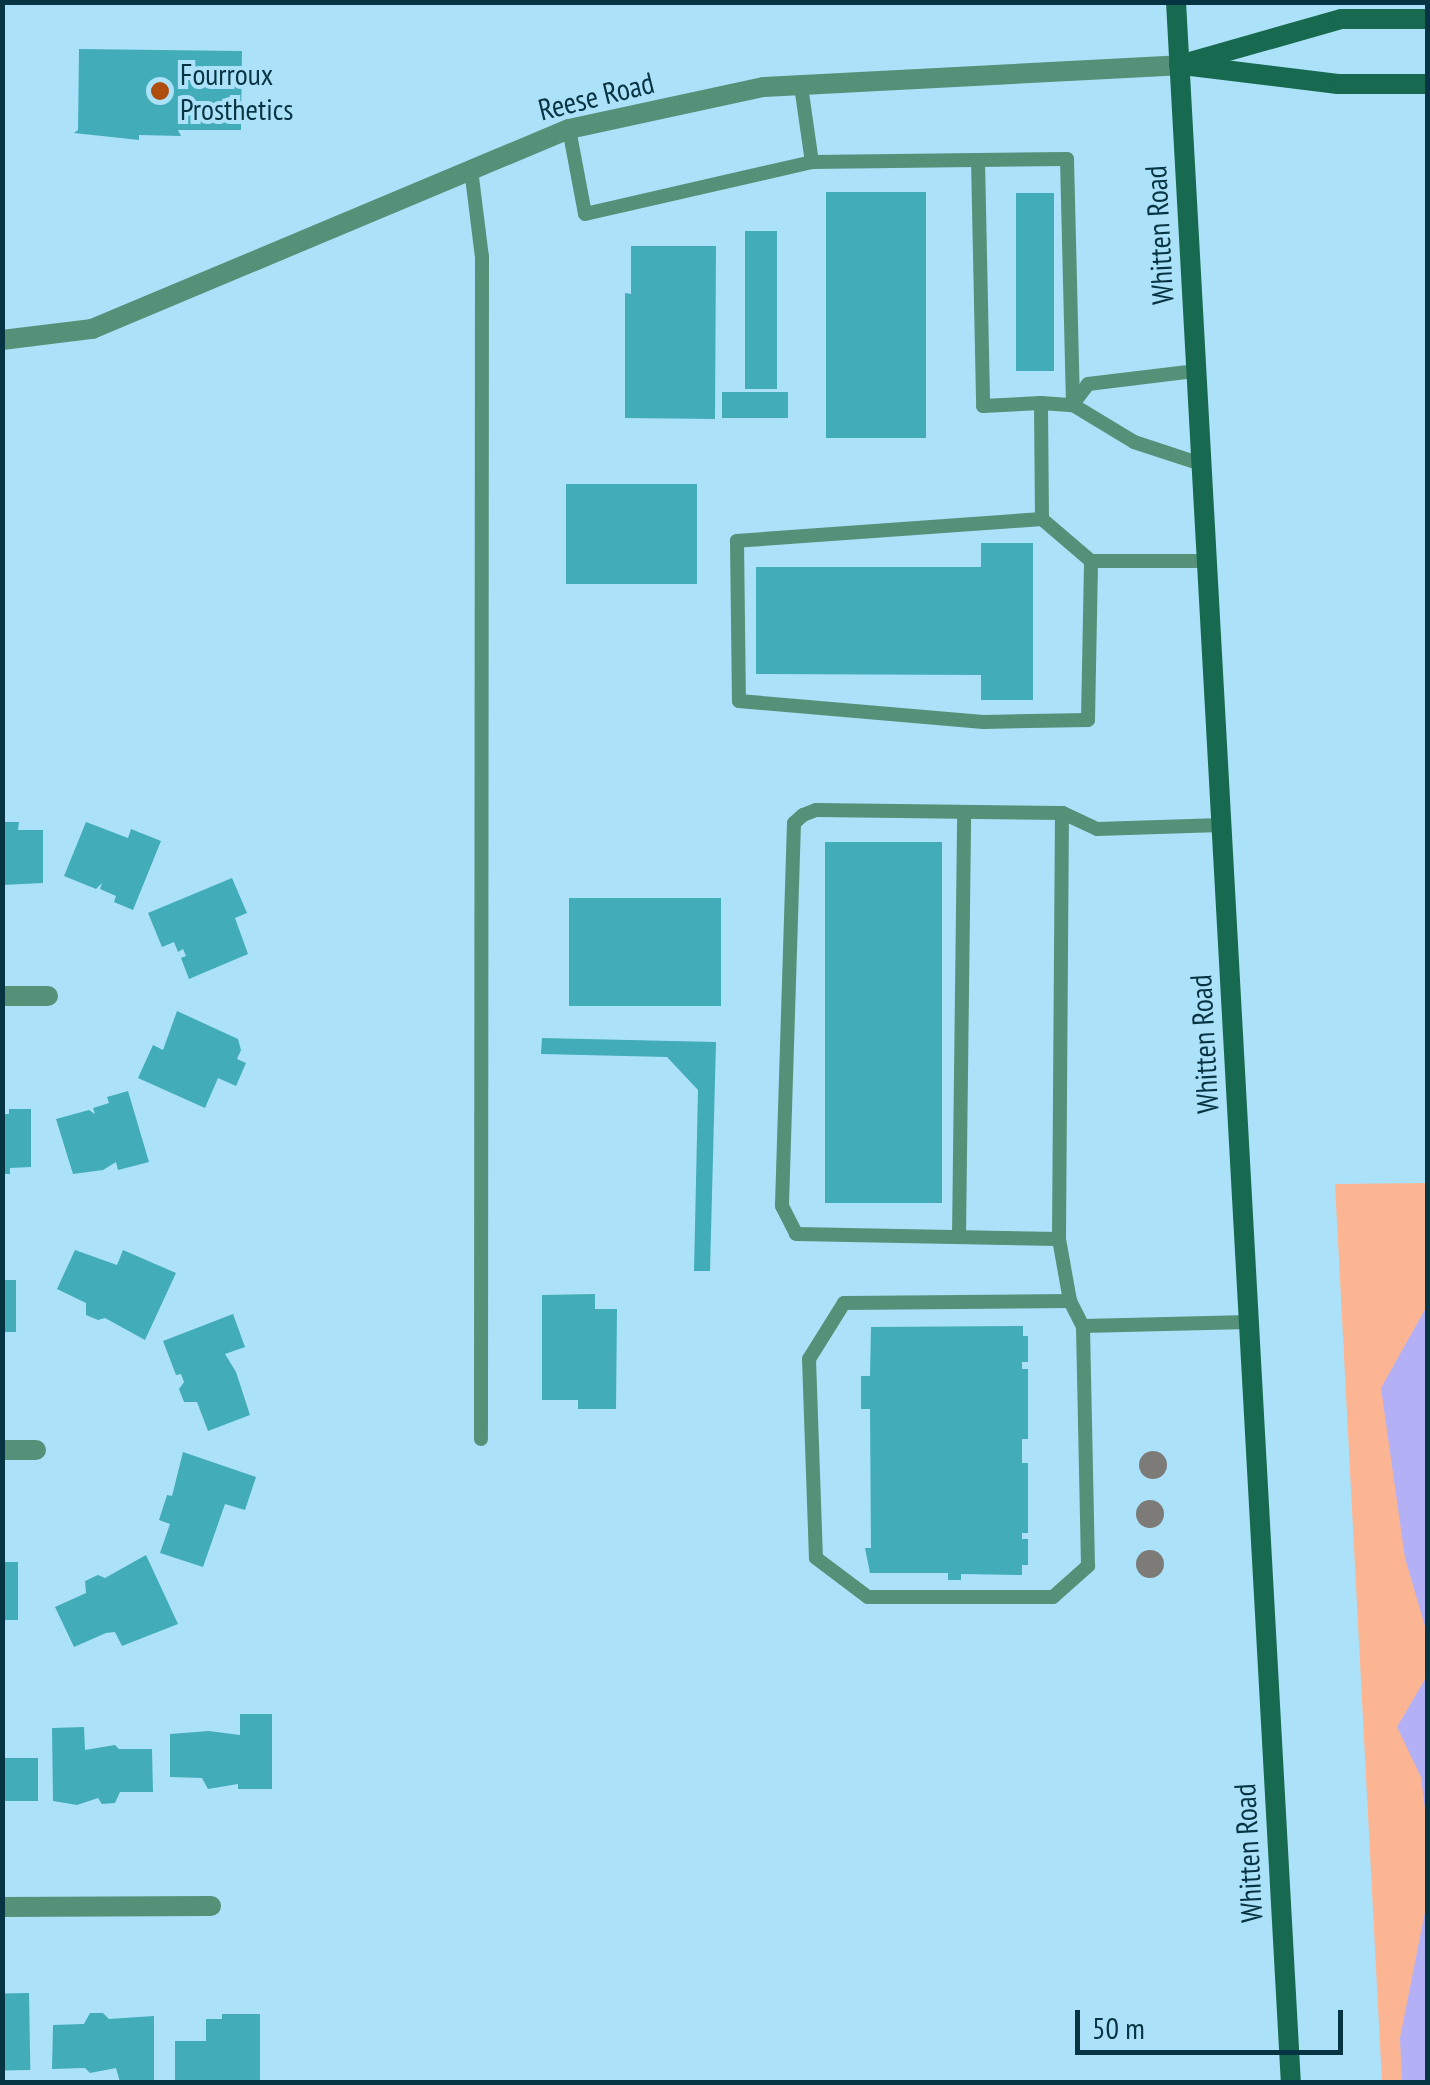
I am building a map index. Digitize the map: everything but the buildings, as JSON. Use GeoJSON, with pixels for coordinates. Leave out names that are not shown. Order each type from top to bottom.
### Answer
{"type":"FeatureCollection","features":[{"type":"Feature","properties":{"kind":"main road","name":"Whitten Road"},"geometry":{"type":"LineString","coordinates":[[1176,2],[1291,2082]]}},
{"type":"Feature","properties":{"kind":"main road","name":"Reese Road"},"geometry":{"type":"LineString","coordinates":[[1179,65],[1342,19],[1428,20]]}},
{"type":"Feature","properties":{"kind":"main road","name":"Reese Road"},"geometry":{"type":"LineString","coordinates":[[1179,65],[1338,84],[1428,84]]}},
{"type":"Feature","properties":{"kind":"street","name":"Reese Road"},"geometry":{"type":"LineString","coordinates":[[2,340],[92,329],[569,130],[764,88],[1179,65]]}},
{"type":"Feature","properties":{"kind":"street"},"geometry":{"type":"LineString","coordinates":[[2,996],[48,996]]}},
{"type":"Feature","properties":{"kind":"street"},"geometry":{"type":"LineString","coordinates":[[2,1450],[36,1450]]}},
{"type":"Feature","properties":{"kind":"street"},"geometry":{"type":"LineString","coordinates":[[2,1906],[211,1906]]}},
{"type":"Feature","properties":{"kind":"lane"},"geometry":{"type":"LineString","coordinates":[[801,86],[812,162]]}},
{"type":"Feature","properties":{"kind":"lane"},"geometry":{"type":"LineString","coordinates":[[569,130],[585,214],[812,162],[1067,159],[1073,404]]}},
{"type":"Feature","properties":{"kind":"lane"},"geometry":{"type":"LineString","coordinates":[[978,160],[983,406],[1073,404],[1134,442],[1202,464]]}},
{"type":"Feature","properties":{"kind":"lane"},"geometry":{"type":"LineString","coordinates":[[471,169],[482,256],[481,1438]]}},
{"type":"Feature","properties":{"kind":"lane"},"geometry":{"type":"LineString","coordinates":[[1073,404],[1088,384],[1196,371]]}},
{"type":"Feature","properties":{"kind":"lane"},"geometry":{"type":"LineString","coordinates":[[1041,403],[1042,520]]}},
{"type":"Feature","properties":{"kind":"lane"},"geometry":{"type":"LineString","coordinates":[[1091,561],[1088,720],[983,722],[739,701],[737,542],[1042,520],[1091,561],[1206,561]]}},
{"type":"Feature","properties":{"kind":"lane"},"geometry":{"type":"LineString","coordinates":[[1058,1239],[796,1234],[782,1206],[794,823],[816,810],[1062,813],[1098,829],[1222,824]]}},
{"type":"Feature","properties":{"kind":"lane"},"geometry":{"type":"LineString","coordinates":[[960,1238],[964,812]]}},
{"type":"Feature","properties":{"kind":"lane"},"geometry":{"type":"LineString","coordinates":[[1062,813],[1058,1239],[1070,1301],[1083,1326],[1088,1566],[1053,1597],[868,1597],[816,1558],[808,1359],[844,1303],[1070,1301]]}},
{"type":"Feature","properties":{"kind":"lane"},"geometry":{"type":"LineString","coordinates":[[1083,1326],[1249,1322]]}},
{"type":"Feature","properties":{"kind":"shaded area"},"geometry":{"type":"Polygon","coordinates":[[[1427,1183],[1427,2082],[1382,2082],[1335,1184],[1427,1183]]]}},
{"type":"Feature","properties":{"kind":"shaded area"},"geometry":{"type":"Polygon","coordinates":[[[1427,1306],[1427,1633],[1405,1558],[1381,1388],[1427,1306]]]}},
{"type":"Feature","properties":{"kind":"shaded area"},"geometry":{"type":"Polygon","coordinates":[[[1427,1676],[1427,1825],[1421,1777],[1397,1727],[1427,1676]]]}},
{"type":"Feature","properties":{"kind":"shaded area"},"geometry":{"type":"Polygon","coordinates":[[[1427,1902],[1427,2082],[1402,2082],[1400,2038],[1427,1902]]]}},
{"type":"Feature","properties":{"kind":"place","name":"Fourroux Prosthetics"},"geometry":{"type":"Point","coordinates":[160,91]}}]}
